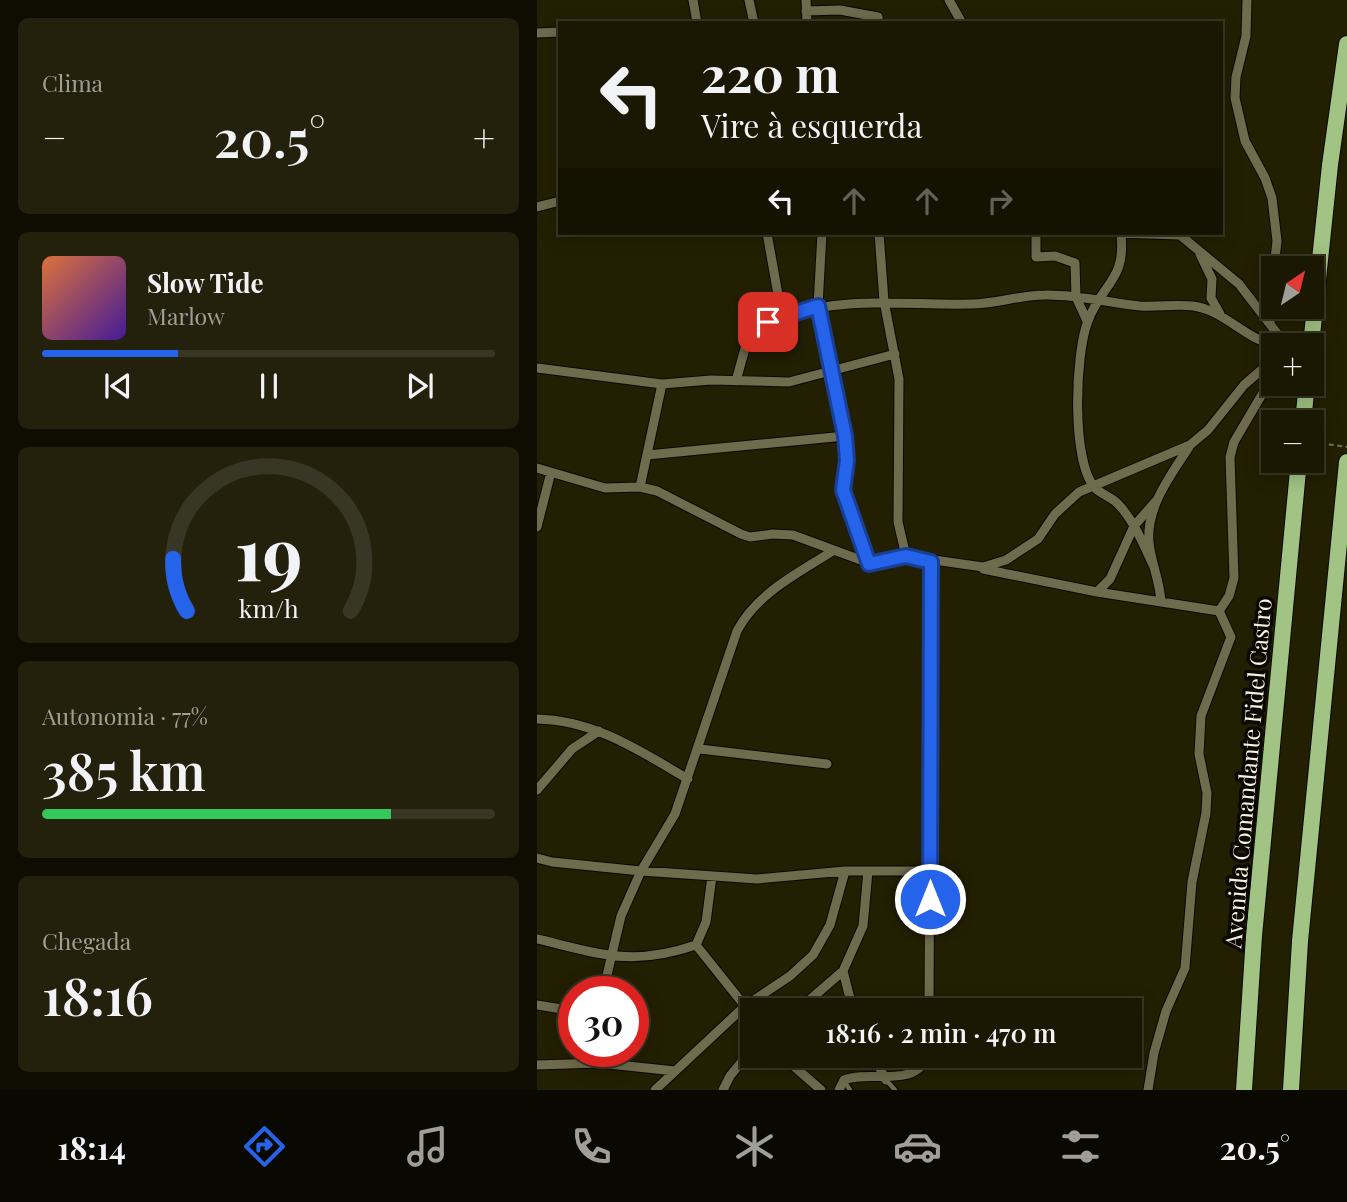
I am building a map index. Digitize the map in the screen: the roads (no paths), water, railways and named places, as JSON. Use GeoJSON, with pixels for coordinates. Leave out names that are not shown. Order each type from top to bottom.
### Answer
{"type":"FeatureCollection","features":[{"type":"Feature","properties":{"kind":"highway"},"geometry":{"type":"LineString","coordinates":[[1307,333],[1347,44]]}},
{"type":"Feature","properties":{"kind":"highway"},"geometry":{"type":"LineString","coordinates":[[1291,1090],[1300,941],[1347,462]]}},
{"type":"Feature","properties":{"kind":"highway","name":"Avenida Comandante Fidel Castro"},"geometry":{"type":"LineString","coordinates":[[1244,1090],[1254,936],[1298,473]]}},
{"type":"Feature","properties":{"kind":"street"},"geometry":{"type":"LineString","coordinates":[[693,0],[697,21]]}},
{"type":"Feature","properties":{"kind":"street"},"geometry":{"type":"LineString","coordinates":[[749,0],[754,21]]}},
{"type":"Feature","properties":{"kind":"street"},"geometry":{"type":"LineString","coordinates":[[806,0],[807,21]]}},
{"type":"Feature","properties":{"kind":"street"},"geometry":{"type":"LineString","coordinates":[[949,0],[961,21]]}},
{"type":"Feature","properties":{"kind":"street"},"geometry":{"type":"LineString","coordinates":[[1247,0],[1246,36],[1236,77],[1235,98],[1245,141],[1265,178],[1272,198],[1277,241],[1275,256]]}},
{"type":"Feature","properties":{"kind":"street"},"geometry":{"type":"LineString","coordinates":[[806,11],[840,10],[878,17],[879,21]]}},
{"type":"Feature","properties":{"kind":"street"},"geometry":{"type":"LineString","coordinates":[[537,33],[558,32]]}},
{"type":"Feature","properties":{"kind":"street"},"geometry":{"type":"LineString","coordinates":[[537,207],[558,202]]}},
{"type":"Feature","properties":{"kind":"street"},"geometry":{"type":"LineString","coordinates":[[767,235],[782,317]]}},
{"type":"Feature","properties":{"kind":"street"},"geometry":{"type":"LineString","coordinates":[[822,235],[818,306],[845,436],[847,460],[843,490],[869,564]]}},
{"type":"Feature","properties":{"kind":"street"},"geometry":{"type":"LineString","coordinates":[[879,235],[884,301],[899,379],[898,522],[906,556]]}},
{"type":"Feature","properties":{"kind":"street"},"geometry":{"type":"LineString","coordinates":[[1036,235],[1036,257],[1055,256],[1075,263],[1076,297],[1088,321]]}},
{"type":"Feature","properties":{"kind":"street"},"geometry":{"type":"LineString","coordinates":[[1120,235],[1121,268],[1088,321],[1078,361],[1080,447],[1094,487],[1117,502],[1134,526],[1160,583],[1161,602]]}},
{"type":"Feature","properties":{"kind":"street"},"geometry":{"type":"LineString","coordinates":[[1176,235],[1239,284],[1277,333]]}},
{"type":"Feature","properties":{"kind":"street"},"geometry":{"type":"LineString","coordinates":[[1198,251],[1211,279],[1211,298],[1219,314]]}},
{"type":"Feature","properties":{"kind":"street"},"geometry":{"type":"LineString","coordinates":[[736,381],[749,334],[782,317],[818,306],[884,301],[936,305],[989,304],[1044,295],[1076,297],[1098,302],[1194,306],[1219,314],[1241,330],[1261,339]]}},
{"type":"Feature","properties":{"kind":"street"},"geometry":{"type":"LineString","coordinates":[[1270,319],[1270,324]]}},
{"type":"Feature","properties":{"kind":"street"},"geometry":{"type":"LineString","coordinates":[[537,369],[662,384],[789,382],[895,354]]}},
{"type":"Feature","properties":{"kind":"street"},"geometry":{"type":"LineString","coordinates":[[537,468],[605,488],[640,487],[657,491],[750,537],[773,534],[793,536],[869,564],[906,556],[931,562],[983,567],[1006,560],[1038,539],[1068,501],[1079,492],[1190,445],[1208,430],[1243,385],[1261,370]]}},
{"type":"Feature","properties":{"kind":"street"},"geometry":{"type":"LineString","coordinates":[[640,487],[662,384]]}},
{"type":"Feature","properties":{"kind":"street"},"geometry":{"type":"LineString","coordinates":[[1219,611],[1229,596],[1234,578],[1230,457],[1234,442],[1261,396]]}},
{"type":"Feature","properties":{"kind":"street"},"geometry":{"type":"LineString","coordinates":[[647,455],[845,436]]}},
{"type":"Feature","properties":{"kind":"street"},"geometry":{"type":"LineString","coordinates":[[1097,592],[1110,579],[1134,526],[1156,501],[1190,445]]}},
{"type":"Feature","properties":{"kind":"street"},"geometry":{"type":"LineString","coordinates":[[537,527],[551,472]]}},
{"type":"Feature","properties":{"kind":"street"},"geometry":{"type":"LineString","coordinates":[[1154,567],[1149,535],[1156,501]]}},
{"type":"Feature","properties":{"kind":"street"},"geometry":{"type":"LineString","coordinates":[[607,976],[621,916],[641,871],[675,814],[700,749],[729,650],[742,621],[771,591],[831,552]]}},
{"type":"Feature","properties":{"kind":"street"},"geometry":{"type":"LineString","coordinates":[[930,998],[931,562]]}},
{"type":"Feature","properties":{"kind":"street"},"geometry":{"type":"LineString","coordinates":[[946,562],[1097,592],[1219,611]]}},
{"type":"Feature","properties":{"kind":"street"},"geometry":{"type":"LineString","coordinates":[[1148,1090],[1154,1053],[1166,1011],[1185,968],[1192,882],[1207,802],[1199,754],[1201,716],[1231,637],[1219,611]]}},
{"type":"Feature","properties":{"kind":"street"},"geometry":{"type":"LineString","coordinates":[[537,719],[571,722],[599,731],[688,779]]}},
{"type":"Feature","properties":{"kind":"street"},"geometry":{"type":"LineString","coordinates":[[537,790],[572,749],[599,731]]}},
{"type":"Feature","properties":{"kind":"street"},"geometry":{"type":"LineString","coordinates":[[700,749],[827,764]]}},
{"type":"Feature","properties":{"kind":"street"},"geometry":{"type":"LineString","coordinates":[[537,858],[552,862],[641,871],[757,879],[845,871],[931,871]]}},
{"type":"Feature","properties":{"kind":"street"},"geometry":{"type":"LineString","coordinates":[[757,998],[790,976],[813,955],[830,925],[845,871]]}},
{"type":"Feature","properties":{"kind":"street"},"geometry":{"type":"LineString","coordinates":[[812,998],[843,971],[863,926],[868,871]]}},
{"type":"Feature","properties":{"kind":"street"},"geometry":{"type":"LineString","coordinates":[[696,945],[706,922],[712,876]]}},
{"type":"Feature","properties":{"kind":"street"},"geometry":{"type":"LineString","coordinates":[[537,939],[611,956],[641,959],[696,945]]}},
{"type":"Feature","properties":{"kind":"street"},"geometry":{"type":"LineString","coordinates":[[696,945],[740,1000]]}},
{"type":"Feature","properties":{"kind":"street"},"geometry":{"type":"LineString","coordinates":[[843,971],[850,998]]}},
{"type":"Feature","properties":{"kind":"street"},"geometry":{"type":"LineString","coordinates":[[537,1004],[558,1008]]}},
{"type":"Feature","properties":{"kind":"street"},"geometry":{"type":"LineString","coordinates":[[655,1090],[740,1011]]}},
{"type":"Feature","properties":{"kind":"street"},"geometry":{"type":"LineString","coordinates":[[537,1065],[558,1064]]}},
{"type":"Feature","properties":{"kind":"street"},"geometry":{"type":"LineString","coordinates":[[723,1090],[740,1064]]}},
{"type":"Feature","properties":{"kind":"street"},"geometry":{"type":"LineString","coordinates":[[637,1067],[675,1071]]}},
{"type":"Feature","properties":{"kind":"street"},"geometry":{"type":"LineString","coordinates":[[796,1068],[821,1090]]}},
{"type":"Feature","properties":{"kind":"street"},"geometry":{"type":"LineString","coordinates":[[879,1068],[885,1085]]}},
{"type":"Feature","properties":{"kind":"street"},"geometry":{"type":"LineString","coordinates":[[839,1090],[844,1080],[852,1077],[885,1085],[920,1068]]}},
{"type":"Feature","properties":{"kind":"lane"},"geometry":{"type":"LineString","coordinates":[[844,1080],[850,1090]]}},
{"type":"Feature","properties":{"kind":"lane"},"geometry":{"type":"LineString","coordinates":[[885,1085],[895,1090]]}}]}
